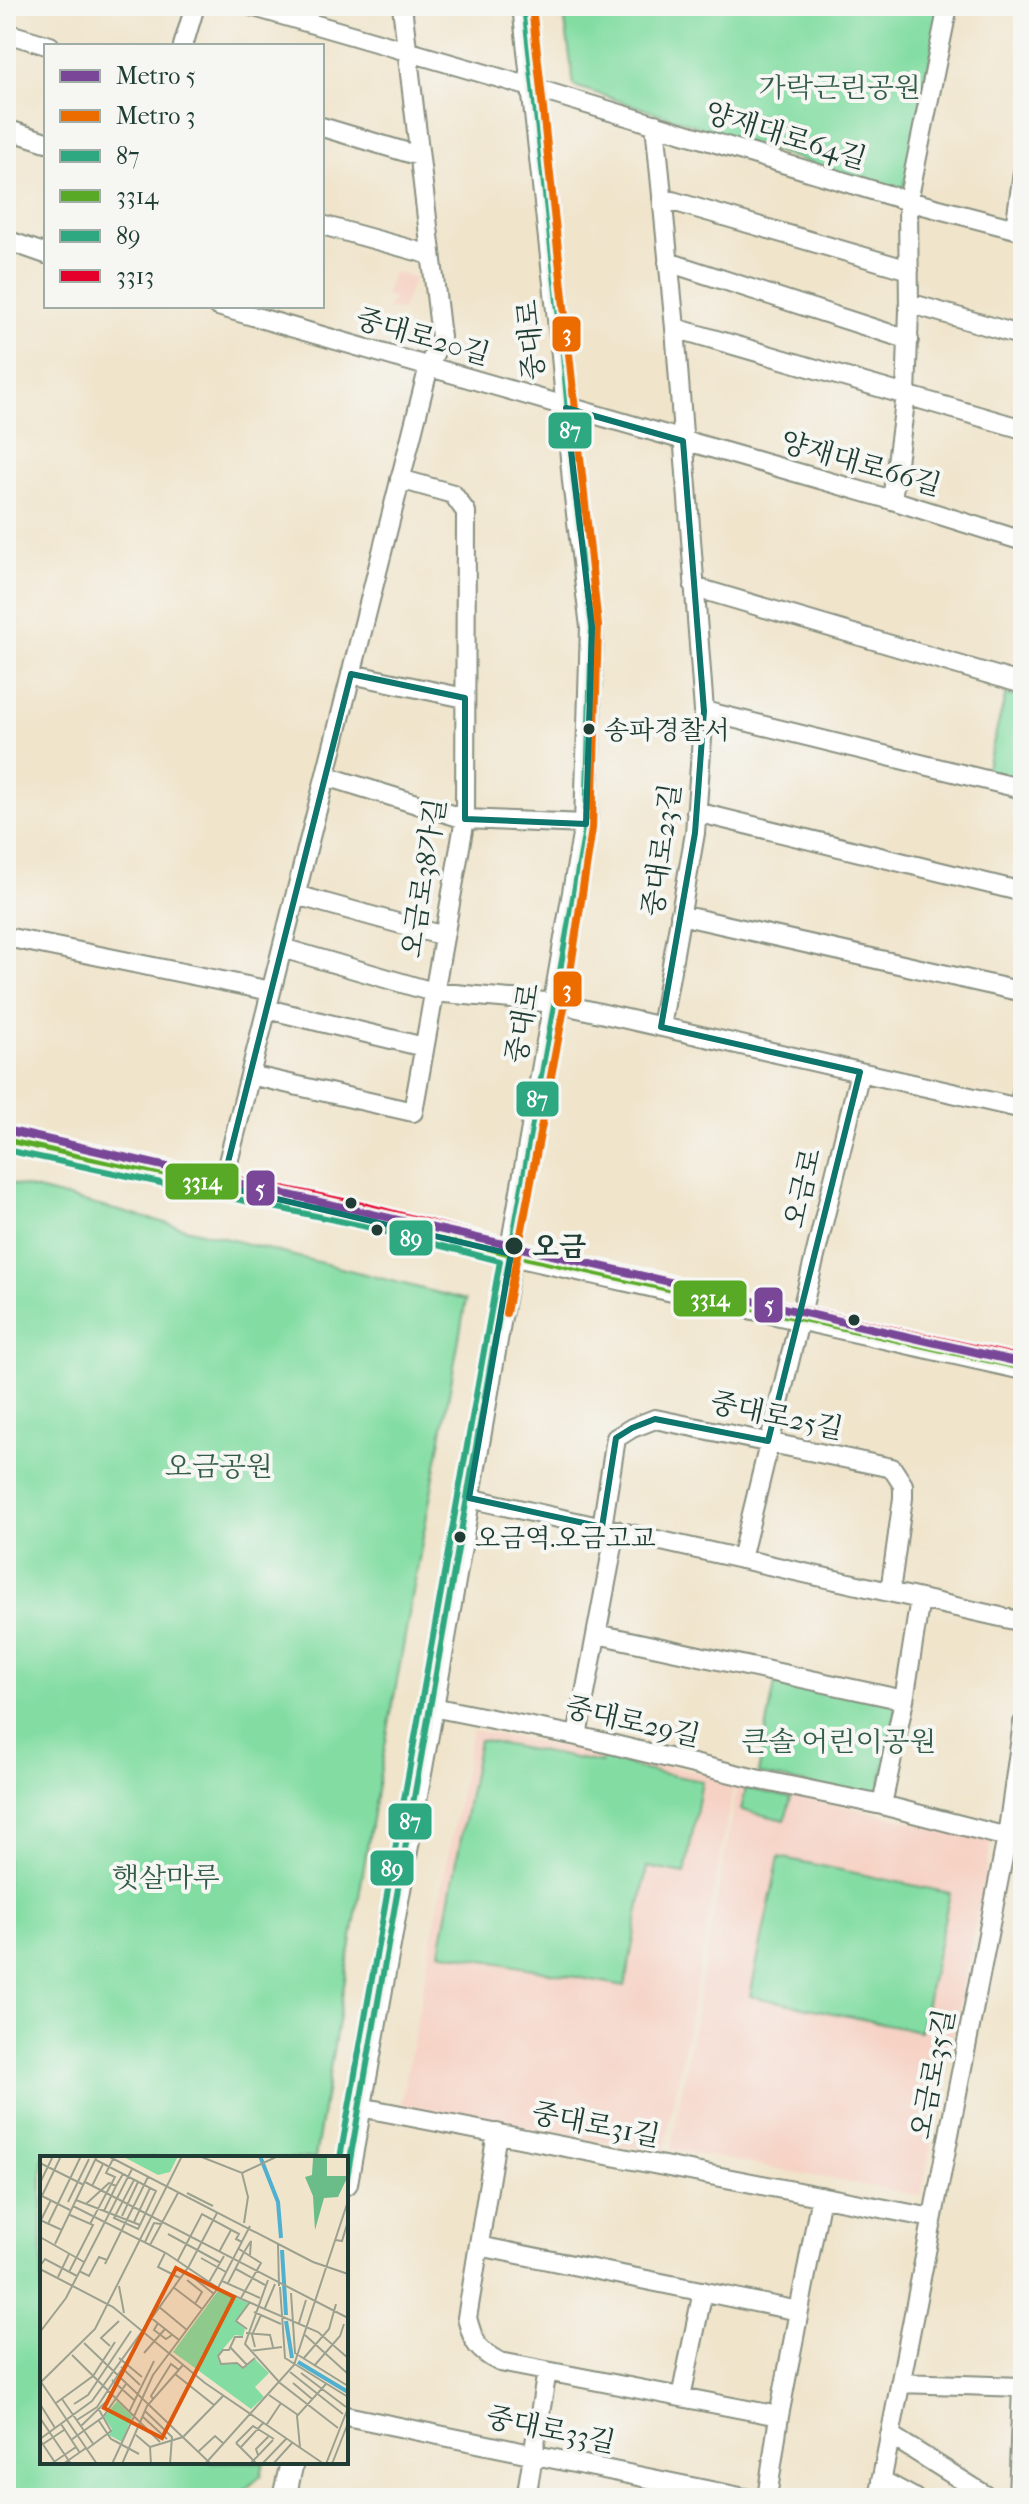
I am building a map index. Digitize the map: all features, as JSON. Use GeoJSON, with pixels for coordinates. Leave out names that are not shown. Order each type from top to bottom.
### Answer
{"type":"FeatureCollection","features":[{"type":"Feature","properties":{"kind":"main road","name":"중대로"},"geometry":{"type":"LineString","coordinates":[[348,2172],[586,824],[592,627],[524,6]]}},
{"type":"Feature","properties":{"kind":"main road"},"geometry":{"type":"LineString","coordinates":[[6,1140],[365,1216],[511,1254],[1023,1368]]}},
{"type":"Feature","properties":{"kind":"main road"},"geometry":{"type":"LineString","coordinates":[[284,2498],[292,2464]]}},
{"type":"Feature","properties":{"kind":"street"},"geometry":{"type":"LineString","coordinates":[[184,44],[195,6]]}},
{"type":"Feature","properties":{"kind":"street","name":"양재대로64길"},"geometry":{"type":"LineString","coordinates":[[251,6],[908,201],[1019,230]]}},
{"type":"Feature","properties":{"kind":"street"},"geometry":{"type":"LineString","coordinates":[[222,1186],[429,366],[441,337],[402,6]]}},
{"type":"Feature","properties":{"kind":"street"},"geometry":{"type":"LineString","coordinates":[[892,500],[906,395],[909,340],[908,201],[948,6]]}},
{"type":"Feature","properties":{"kind":"street"},"geometry":{"type":"LineString","coordinates":[[6,33],[44,44]]}},
{"type":"Feature","properties":{"kind":"street"},"geometry":{"type":"LineString","coordinates":[[655,124],[683,441]]}},
{"type":"Feature","properties":{"kind":"street"},"geometry":{"type":"LineString","coordinates":[[324,128],[419,156]]}},
{"type":"Feature","properties":{"kind":"street"},"geometry":{"type":"LineString","coordinates":[[6,129],[44,141]]}},
{"type":"Feature","properties":{"kind":"street"},"geometry":{"type":"LineString","coordinates":[[1019,230],[1023,172]]}},
{"type":"Feature","properties":{"kind":"street"},"geometry":{"type":"LineString","coordinates":[[662,198],[909,270]]}},
{"type":"Feature","properties":{"kind":"street"},"geometry":{"type":"LineString","coordinates":[[324,226],[431,255]]}},
{"type":"Feature","properties":{"kind":"street"},"geometry":{"type":"LineString","coordinates":[[6,240],[44,253]]}},
{"type":"Feature","properties":{"kind":"street"},"geometry":{"type":"LineString","coordinates":[[668,262],[909,340]]}},
{"type":"Feature","properties":{"kind":"street"},"geometry":{"type":"LineString","coordinates":[[909,303],[1023,336]]}},
{"type":"Feature","properties":{"kind":"street","name":"중대로20길"},"geometry":{"type":"LineString","coordinates":[[225,308],[566,408]]}},
{"type":"Feature","properties":{"kind":"street"},"geometry":{"type":"LineString","coordinates":[[675,328],[1023,429]]}},
{"type":"Feature","properties":{"kind":"street","name":"양재대로66길"},"geometry":{"type":"LineString","coordinates":[[566,408],[892,500],[1023,541]]}},
{"type":"Feature","properties":{"kind":"street","name":"중대로23길"},"geometry":{"type":"LineString","coordinates":[[661,1027],[696,812],[704,711],[683,441]]}},
{"type":"Feature","properties":{"kind":"street","name":"오금로38가길"},"geometry":{"type":"LineString","coordinates":[[250,1075],[413,1112],[465,819],[466,512],[453,494],[400,479]]}},
{"type":"Feature","properties":{"kind":"street"},"geometry":{"type":"LineString","coordinates":[[694,587],[1023,684]]}},
{"type":"Feature","properties":{"kind":"street"},"geometry":{"type":"LineString","coordinates":[[351,674],[465,698]]}},
{"type":"Feature","properties":{"kind":"street"},"geometry":{"type":"LineString","coordinates":[[704,711],[1023,789]]}},
{"type":"Feature","properties":{"kind":"street"},"geometry":{"type":"LineString","coordinates":[[326,776],[465,819],[586,824]]}},
{"type":"Feature","properties":{"kind":"street"},"geometry":{"type":"LineString","coordinates":[[696,812],[1023,892]]}},
{"type":"Feature","properties":{"kind":"street"},"geometry":{"type":"LineString","coordinates":[[296,895],[444,936]]}},
{"type":"Feature","properties":{"kind":"street"},"geometry":{"type":"LineString","coordinates":[[680,915],[1023,992]]}},
{"type":"Feature","properties":{"kind":"street"},"geometry":{"type":"LineString","coordinates":[[6,937],[269,1000],[424,1047]]}},
{"type":"Feature","properties":{"kind":"street"},"geometry":{"type":"LineString","coordinates":[[282,948],[433,992],[556,1003],[1021,1108],[1023,1087]]}},
{"type":"Feature","properties":{"kind":"street","name":"오금로"},"geometry":{"type":"LineString","coordinates":[[741,1559],[860,1072]]}},
{"type":"Feature","properties":{"kind":"street","name":"중대로25길"},"geometry":{"type":"LineString","coordinates":[[577,1736],[597,1634],[616,1438],[632,1428],[655,1419],[892,1468],[903,1485],[903,1498],[890,1592]]}},
{"type":"Feature","properties":{"kind":"street"},"geometry":{"type":"LineString","coordinates":[[469,1498],[1023,1622]]}},
{"type":"Feature","properties":{"kind":"street"},"geometry":{"type":"LineString","coordinates":[[882,1805],[904,1700],[920,1599]]}},
{"type":"Feature","properties":{"kind":"street"},"geometry":{"type":"LineString","coordinates":[[597,1634],[904,1700]]}},
{"type":"Feature","properties":{"kind":"street","name":"중대로29길"},"geometry":{"type":"LineString","coordinates":[[432,1707],[577,1736],[756,1779],[882,1805],[1007,1837]]}},
{"type":"Feature","properties":{"kind":"street","name":"오금로35길"},"geometry":{"type":"LineString","coordinates":[[914,2498],[880,2489],[1007,1837],[1023,1723]]}},
{"type":"Feature","properties":{"kind":"street","name":"중대로31길"},"geometry":{"type":"LineString","coordinates":[[360,2107],[932,2218]]}},
{"type":"Feature","properties":{"kind":"street"},"geometry":{"type":"LineString","coordinates":[[497,2133],[467,2318],[472,2339],[482,2352],[500,2362],[779,2416]]}},
{"type":"Feature","properties":{"kind":"street"},"geometry":{"type":"LineString","coordinates":[[767,2498],[779,2416],[821,2196]]}},
{"type":"Feature","properties":{"kind":"street"},"geometry":{"type":"LineString","coordinates":[[479,2246],[799,2311]]}},
{"type":"Feature","properties":{"kind":"street"},"geometry":{"type":"LineString","coordinates":[[681,2397],[703,2291]]}},
{"type":"Feature","properties":{"kind":"street"},"geometry":{"type":"LineString","coordinates":[[526,2498],[547,2371]]}},
{"type":"Feature","properties":{"kind":"street"},"geometry":{"type":"LineString","coordinates":[[900,2383],[1023,2387],[1018,2498]]}},
{"type":"Feature","properties":{"kind":"street","name":"중대로33길"},"geometry":{"type":"LineString","coordinates":[[348,2416],[745,2498]]}},
{"type":"Feature","properties":{"kind":"street"},"geometry":{"type":"LineString","coordinates":[[890,2435],[990,2498]]}},
{"type":"Feature","properties":{"kind":"highlighted area"},"geometry":{"type":"Polygon","coordinates":[[[566,408],[683,441],[704,711],[695,833],[661,1027],[860,1072],[768,1441],[655,1419],[632,1428],[616,1438],[602,1527],[469,1498],[511,1254],[222,1186],[351,674],[465,698],[465,819],[586,824],[592,627],[566,408]]]}},
{"type":"Feature","properties":{"kind":"shaded area"},"geometry":{"type":"Polygon","coordinates":[[[393,272],[414,278],[402,310],[387,309],[393,299],[385,295],[393,272]]]}},
{"type":"Feature","properties":{"kind":"shaded area"},"geometry":{"type":"Polygon","coordinates":[[[472,1730],[735,1779],[664,2153],[401,2104],[472,1730]]]}},
{"type":"Feature","properties":{"kind":"shaded area"},"geometry":{"type":"Polygon","coordinates":[[[738,1781],[992,1841],[921,2196],[671,2149],[738,1781]]]}},
{"type":"Feature","properties":{"kind":"green space","name":"가락근린공원"},"geometry":{"type":"Polygon","coordinates":[[[563,6],[941,6],[903,193],[574,86],[563,6]]]}},
{"type":"Feature","properties":{"kind":"green space"},"geometry":{"type":"Polygon","coordinates":[[[1006,694],[1023,699],[1023,781],[986,771],[1006,694]]]}},
{"type":"Feature","properties":{"kind":"green space","name":"오금공원"},"geometry":{"type":"Polygon","coordinates":[[[6,1182],[466,1300],[373,1813],[315,2156],[40,2156],[40,2464],[264,2464],[261,2476],[235,2498],[6,2498],[6,1182]]]}},
{"type":"Feature","properties":{"kind":"green space","name":"큰솔 어린이공원"},"geometry":{"type":"Polygon","coordinates":[[[776,1678],[898,1701],[878,1799],[758,1774],[776,1678]]]}},
{"type":"Feature","properties":{"kind":"green space"},"geometry":{"type":"Polygon","coordinates":[[[479,1740],[601,1763],[603,1756],[639,1769],[702,1781],[685,1874],[647,1867],[625,1986],[440,1952],[479,1740]]]}},
{"type":"Feature","properties":{"kind":"green space"},"geometry":{"type":"Polygon","coordinates":[[[746,1788],[791,1798],[785,1820],[741,1810],[746,1788]]]}},
{"type":"Feature","properties":{"kind":"green space"},"geometry":{"type":"Polygon","coordinates":[[[779,1857],[950,1893],[920,2031],[750,1996],[779,1857]]]}},
{"type":"Feature","properties":{"kind":"metro line","name":"3"},"geometry":{"type":"LineString","coordinates":[[506,1313],[567,992],[592,829],[598,626],[532,6]]}},
{"type":"Feature","properties":{"kind":"metro line","name":"5"},"geometry":{"type":"LineString","coordinates":[[6,1130],[1023,1363]]}},
{"type":"Feature","properties":{"kind":"transit line","name":"87"},"geometry":{"type":"LineString","coordinates":[[348,2172],[586,824],[592,627],[524,6]]}},
{"type":"Feature","properties":{"kind":"transit line","name":"3313"},"geometry":{"type":"LineString","coordinates":[[8,1130],[367,1206],[513,1244],[1023,1358]]}},
{"type":"Feature","properties":{"kind":"transit line","name":"3314"},"geometry":{"type":"LineString","coordinates":[[6,1140],[365,1216],[511,1254],[1023,1368]]}},
{"type":"Feature","properties":{"kind":"transit line","name":"89"},"geometry":{"type":"LineString","coordinates":[[6,1150],[363,1226],[500,1261],[340,2156]]}},
{"type":"Feature","properties":{"kind":"place","name":"송파경찰서"},"geometry":{"type":"Point","coordinates":[589,729]}},
{"type":"Feature","properties":{"kind":"place","name":"오금"},"geometry":{"type":"Point","coordinates":[514,1246]}},
{"type":"Feature","properties":{"kind":"place","name":"오금역.오금고교"},"geometry":{"type":"Point","coordinates":[460,1537]}},
{"type":"Feature","properties":{"kind":"park label","name":"햇살마루"},"geometry":{"type":"Point","coordinates":[166,1877]}}]}
